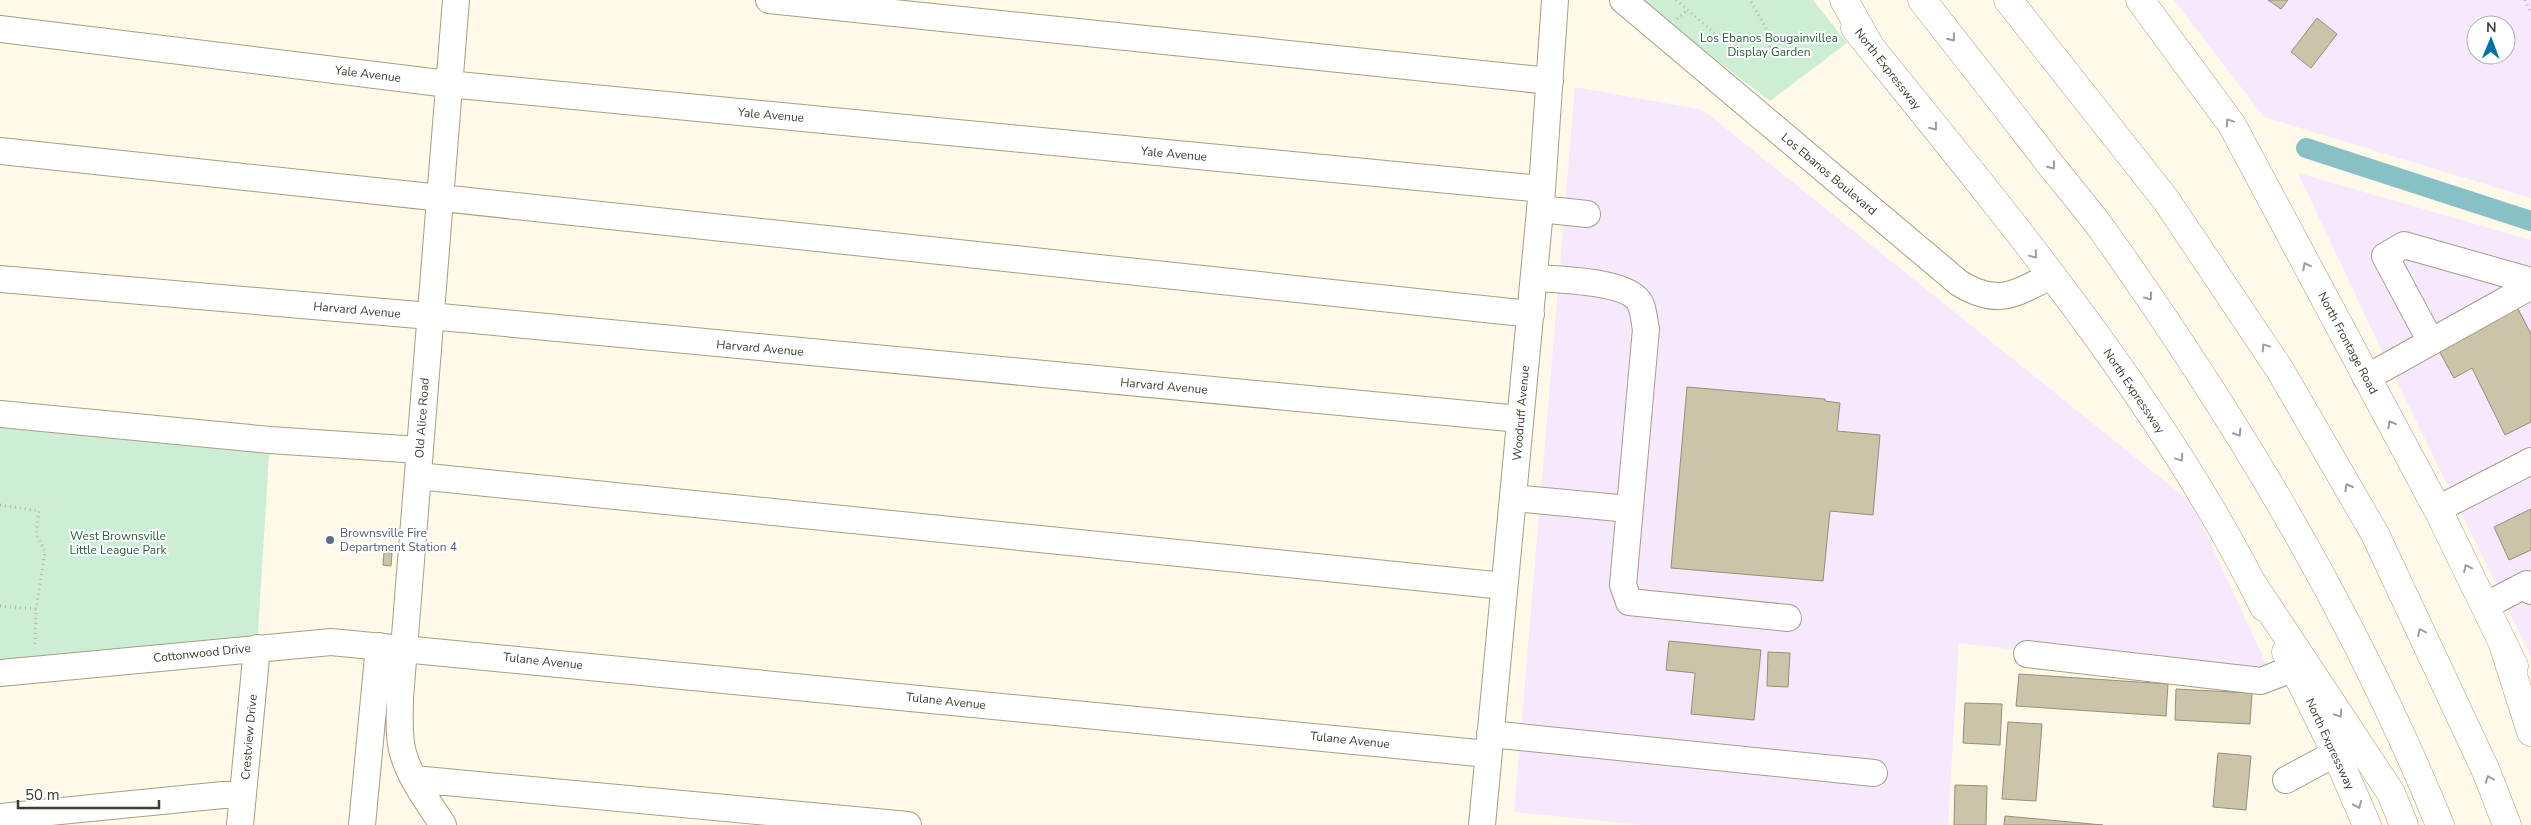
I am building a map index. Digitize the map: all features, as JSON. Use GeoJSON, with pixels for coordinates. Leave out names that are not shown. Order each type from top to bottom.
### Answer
{"type":"FeatureCollection","features":[{"type":"Feature","properties":{"kind":"main road","name":"North Expressway"},"geometry":{"type":"LineString","coordinates":[[1832,0],[2051,276],[2120,368],[2194,480],[2254,586],[2336,753],[2367,825]]}},
{"type":"Feature","properties":{"kind":"main road"},"geometry":{"type":"LineString","coordinates":[[1844,0],[1871,48]]}},
{"type":"Feature","properties":{"kind":"main road"},"geometry":{"type":"LineString","coordinates":[[1922,0],[2102,230],[2190,356],[2272,485],[2334,598],[2393,714],[2440,825]]}},
{"type":"Feature","properties":{"kind":"main road"},"geometry":{"type":"LineString","coordinates":[[2008,0],[2166,200],[2280,370],[2375,534],[2486,771],[2506,825]]}},
{"type":"Feature","properties":{"kind":"main road","name":"North Frontage Road"},"geometry":{"type":"LineString","coordinates":[[2140,0],[2232,125],[2366,378],[2438,509],[2531,701]]}},
{"type":"Feature","properties":{"kind":"main road"},"geometry":{"type":"LineString","coordinates":[[2254,586],[2391,793],[2404,825]]}},
{"type":"Feature","properties":{"kind":"main road"},"geometry":{"type":"LineString","coordinates":[[2503,644],[2531,732]]}},
{"type":"Feature","properties":{"kind":"street","name":"Old Alice Road"},"geometry":{"type":"LineString","coordinates":[[443,825],[414,779],[403,754],[400,734],[419,450],[456,0]]}},
{"type":"Feature","properties":{"kind":"street"},"geometry":{"type":"LineString","coordinates":[[769,0],[1550,81]]}},
{"type":"Feature","properties":{"kind":"street","name":"Woodruff Avenue"},"geometry":{"type":"LineString","coordinates":[[1482,825],[1541,199],[1555,0]]}},
{"type":"Feature","properties":{"kind":"street","name":"Los Ebanos Boulevard"},"geometry":{"type":"LineString","coordinates":[[1624,0],[1959,283],[1978,295],[2011,296],[2051,276]]}},
{"type":"Feature","properties":{"kind":"street","name":"Yale Avenue"},"geometry":{"type":"LineString","coordinates":[[0,30],[448,84],[1541,199],[1587,214]]}},
{"type":"Feature","properties":{"kind":"street"},"geometry":{"type":"LineString","coordinates":[[0,151],[1530,314]]}},
{"type":"Feature","properties":{"kind":"street"},"geometry":{"type":"LineString","coordinates":[[2431,342],[2385,256],[2404,245],[2531,281]]}},
{"type":"Feature","properties":{"kind":"street","name":"Harvard Avenue"},"geometry":{"type":"LineString","coordinates":[[0,278],[430,316],[1520,419]]}},
{"type":"Feature","properties":{"kind":"street"},"geometry":{"type":"LineString","coordinates":[[1534,278],[1597,283],[1632,294],[1640,303],[1646,329],[1623,586],[1629,602],[1788,618]]}},
{"type":"Feature","properties":{"kind":"street"},"geometry":{"type":"LineString","coordinates":[[2366,378],[2531,286]]}},
{"type":"Feature","properties":{"kind":"street"},"geometry":{"type":"LineString","coordinates":[[0,414],[270,440],[419,450]]}},
{"type":"Feature","properties":{"kind":"street"},"geometry":{"type":"LineString","coordinates":[[2438,509],[2531,461]]}},
{"type":"Feature","properties":{"kind":"street"},"geometry":{"type":"LineString","coordinates":[[418,476],[1504,586]]}},
{"type":"Feature","properties":{"kind":"street"},"geometry":{"type":"LineString","coordinates":[[1513,498],[1629,509]]}},
{"type":"Feature","properties":{"kind":"street"},"geometry":{"type":"LineString","coordinates":[[2485,606],[2530,586]]}},
{"type":"Feature","properties":{"kind":"street","name":"Cottonwood Drive"},"geometry":{"type":"LineString","coordinates":[[0,673],[331,642],[405,648]]}},
{"type":"Feature","properties":{"kind":"street"},"geometry":{"type":"LineString","coordinates":[[362,825],[379,646]]}},
{"type":"Feature","properties":{"kind":"street","name":"Crestview Drive"},"geometry":{"type":"LineString","coordinates":[[240,825],[257,648]]}},
{"type":"Feature","properties":{"kind":"street","name":"Tulane Avenue"},"geometry":{"type":"LineString","coordinates":[[405,648],[1489,744],[1874,773]]}},
{"type":"Feature","properties":{"kind":"street"},"geometry":{"type":"LineString","coordinates":[[2027,654],[2261,681],[2294,668]]}},
{"type":"Feature","properties":{"kind":"street"},"geometry":{"type":"LineString","coordinates":[[2286,780],[2336,753]]}},
{"type":"Feature","properties":{"kind":"street"},"geometry":{"type":"LineString","coordinates":[[414,779],[908,825]]}},
{"type":"Feature","properties":{"kind":"street"},"geometry":{"type":"LineString","coordinates":[[0,817],[243,793]]}},
{"type":"Feature","properties":{"kind":"path"},"geometry":{"type":"LineString","coordinates":[[1676,0],[1718,36],[1752,54],[1769,51],[1772,39],[1750,0]]}},
{"type":"Feature","properties":{"kind":"path"},"geometry":{"type":"LineString","coordinates":[[2525,0],[2531,14]]}},
{"type":"Feature","properties":{"kind":"path"},"geometry":{"type":"LineString","coordinates":[[0,505],[39,511],[36,534],[44,552],[36,609],[35,670]]}},
{"type":"Feature","properties":{"kind":"path"},"geometry":{"type":"LineString","coordinates":[[0,606],[36,609]]}},
{"type":"Feature","properties":{"kind":"shaded area"},"geometry":{"type":"Polygon","coordinates":[[[2174,0],[2531,0],[2531,198],[2264,117],[2174,0]]]}},
{"type":"Feature","properties":{"kind":"shaded area"},"geometry":{"type":"Polygon","coordinates":[[[1575,87],[1703,110],[2192,503],[2274,681],[1959,643],[1948,825],[1642,825],[1514,812],[1575,87]]]}},
{"type":"Feature","properties":{"kind":"shaded area"},"geometry":{"type":"Polygon","coordinates":[[[2298,173],[2531,240],[2531,656],[2379,345],[2298,173]]]}},
{"type":"Feature","properties":{"kind":"green space","name":"Los Ebanos Bougainvillea Display Garden"},"geometry":{"type":"Polygon","coordinates":[[[1638,0],[1813,0],[1847,43],[1770,101],[1638,0]]]}},
{"type":"Feature","properties":{"kind":"green space","name":"West Brownsville Little League Park"},"geometry":{"type":"Polygon","coordinates":[[[0,414],[270,440],[257,648],[0,673],[0,414]]]}},
{"type":"Feature","properties":{"kind":"building"},"geometry":{"type":"Polygon","coordinates":[[[2268,0],[2288,0],[2281,9],[2268,0]]]}},
{"type":"Feature","properties":{"kind":"building"},"geometry":{"type":"Polygon","coordinates":[[[2317,18],[2337,34],[2311,68],[2291,52],[2317,18]]]}},
{"type":"Feature","properties":{"kind":"building"},"geometry":{"type":"Polygon","coordinates":[[[2517,307],[2531,334],[2531,422],[2505,435],[2472,368],[2454,378],[2438,349],[2517,307]]]}},
{"type":"Feature","properties":{"kind":"building"},"geometry":{"type":"Polygon","coordinates":[[[1687,387],[1825,399],[1825,401],[1840,403],[1837,431],[1880,435],[1873,515],[1830,511],[1823,581],[1671,568],[1687,387]]]}},
{"type":"Feature","properties":{"kind":"building"},"geometry":{"type":"Polygon","coordinates":[[[2531,509],[2531,550],[2509,560],[2494,527],[2531,509]]]}},
{"type":"Feature","properties":{"kind":"building"},"geometry":{"type":"Polygon","coordinates":[[[384,552],[392,553],[391,566],[383,565],[384,552]]]}},
{"type":"Feature","properties":{"kind":"building"},"geometry":{"type":"Polygon","coordinates":[[[1669,641],[1761,650],[1754,720],[1691,714],[1695,673],[1666,670],[1669,641]]]}},
{"type":"Feature","properties":{"kind":"building"},"geometry":{"type":"Polygon","coordinates":[[[1768,652],[1790,653],[1788,687],[1767,686],[1768,652]]]}},
{"type":"Feature","properties":{"kind":"building"},"geometry":{"type":"Polygon","coordinates":[[[2019,674],[2168,684],[2166,716],[2016,706],[2019,674]]]}},
{"type":"Feature","properties":{"kind":"building"},"geometry":{"type":"Polygon","coordinates":[[[2176,689],[2252,693],[2250,724],[2175,720],[2176,689]]]}},
{"type":"Feature","properties":{"kind":"building"},"geometry":{"type":"Polygon","coordinates":[[[1965,703],[2002,704],[2000,745],[1963,743],[1965,703]]]}},
{"type":"Feature","properties":{"kind":"building"},"geometry":{"type":"Polygon","coordinates":[[[2008,722],[2042,724],[2036,801],[2002,799],[2008,722]]]}},
{"type":"Feature","properties":{"kind":"building"},"geometry":{"type":"Polygon","coordinates":[[[2218,753],[2251,756],[2246,810],[2213,807],[2218,753]]]}},
{"type":"Feature","properties":{"kind":"building"},"geometry":{"type":"Polygon","coordinates":[[[1955,785],[1987,786],[1986,825],[1954,825],[1955,785]]]}},
{"type":"Feature","properties":{"kind":"building"},"geometry":{"type":"Polygon","coordinates":[[[2005,816],[2103,825],[2004,825],[2005,816]]]}},
{"type":"Feature","properties":{"kind":"waterway"},"geometry":{"type":"LineString","coordinates":[[2306,148],[2531,221]]}},
{"type":"Feature","properties":{"kind":"place","name":"Brownsville Fire Department Station 4"},"geometry":{"type":"Point","coordinates":[330,540]}}]}
